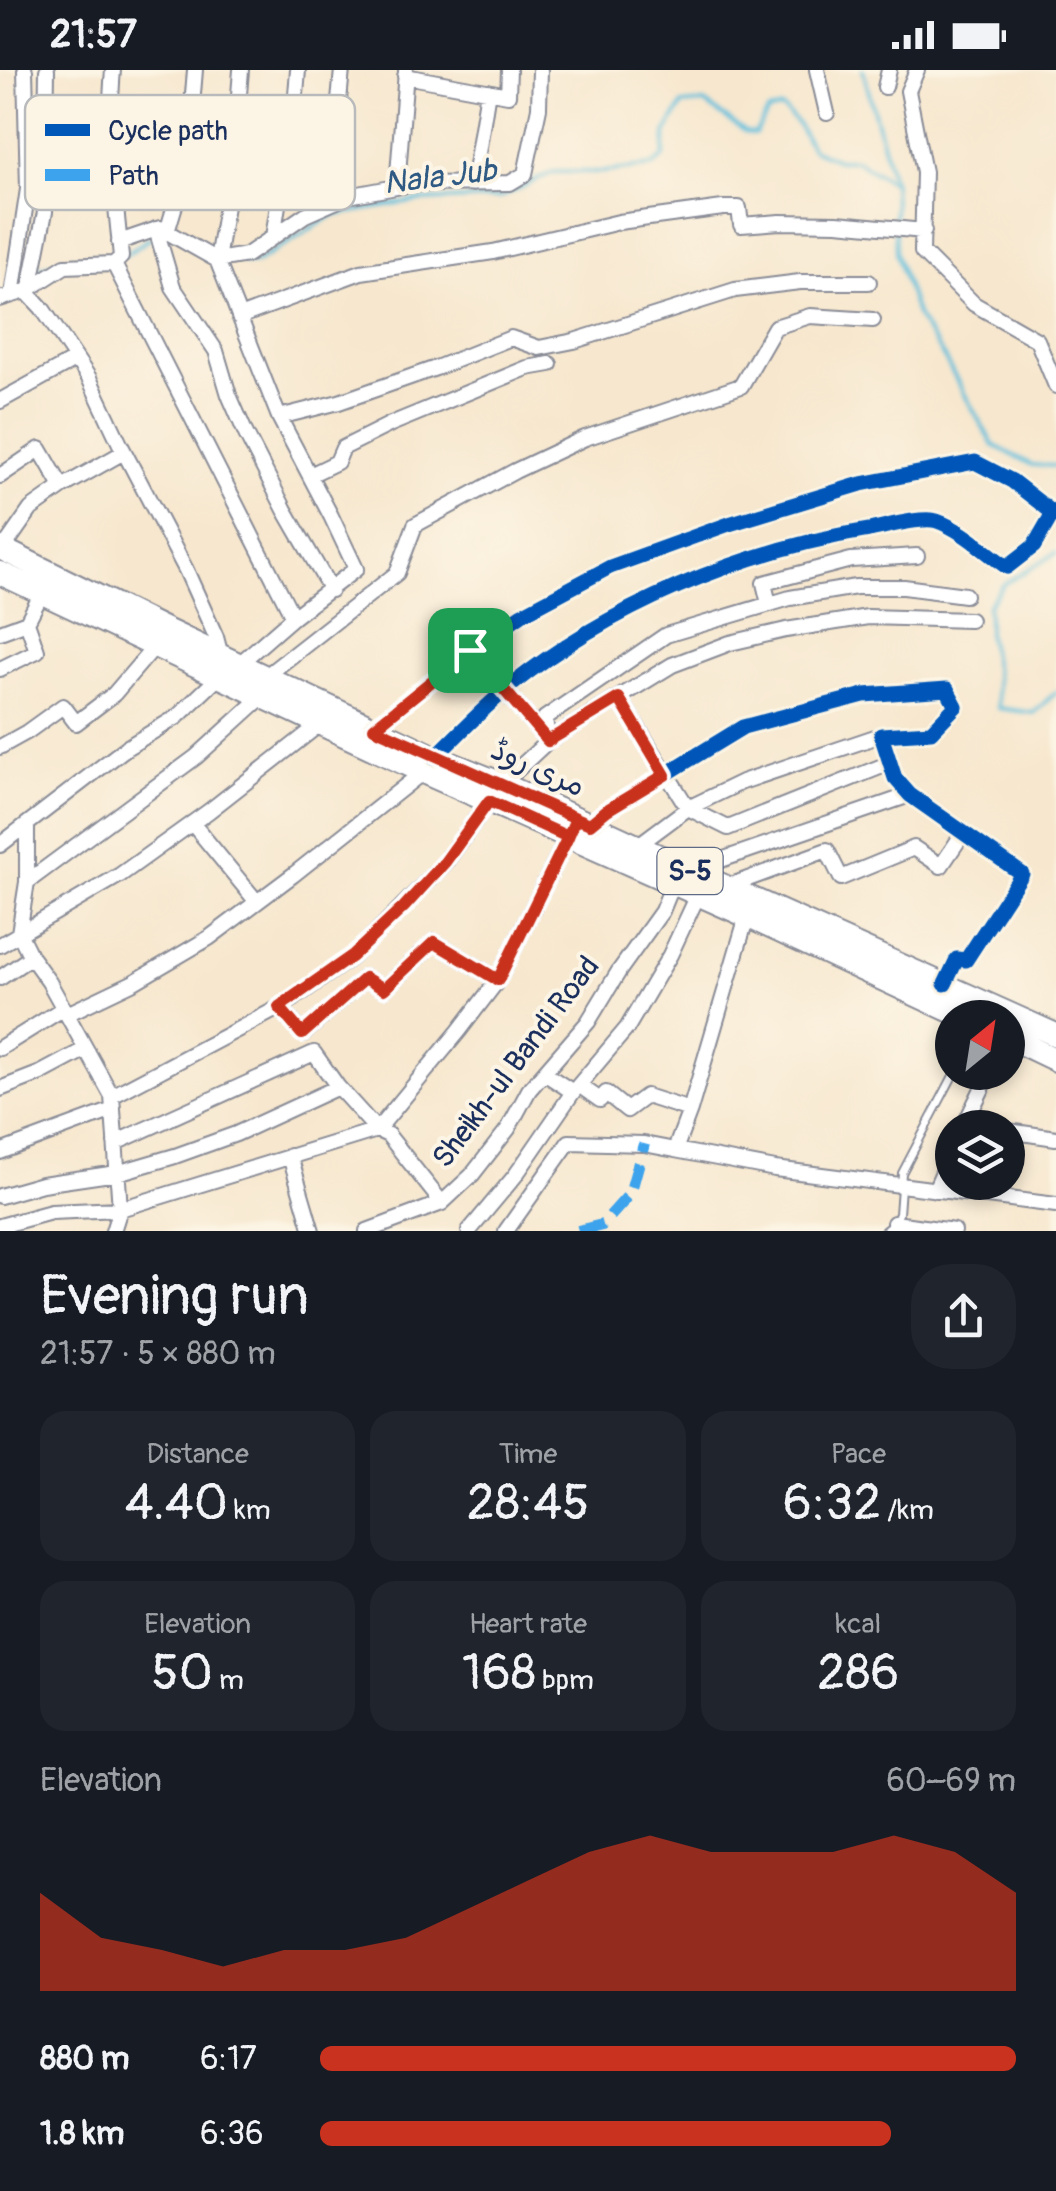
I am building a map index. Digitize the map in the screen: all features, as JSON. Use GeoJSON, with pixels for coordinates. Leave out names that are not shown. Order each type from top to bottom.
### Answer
{"type":"FeatureCollection","features":[{"type":"Feature","properties":{"kind":"main road","name":"مری روڈ"},"geometry":{"type":"LineString","coordinates":[[1,557],[34,581],[155,646],[227,665]]}},
{"type":"Feature","properties":{"kind":"main road","name":"مری روڈ"},"geometry":{"type":"LineString","coordinates":[[34,581],[227,665],[320,724],[637,846],[681,877],[698,895],[935,1004]]}},
{"type":"Feature","properties":{"kind":"main road","name":"مری روڈ"},"geometry":{"type":"LineString","coordinates":[[264,687],[374,728],[429,764]]}},
{"type":"Feature","properties":{"kind":"main road","name":"مری روڈ"},"geometry":{"type":"LineString","coordinates":[[578,826],[681,877],[726,888],[945,984],[970,1000]]}},
{"type":"Feature","properties":{"kind":"main road","name":"مری روڈ"},"geometry":{"type":"LineString","coordinates":[[1025,1024],[1056,1035]]}},
{"type":"Feature","properties":{"kind":"main road"},"geometry":{"type":"LineString","coordinates":[[1025,1045],[1056,1060]]}},
{"type":"Feature","properties":{"kind":"street"},"geometry":{"type":"LineString","coordinates":[[25,70],[26,95]]}},
{"type":"Feature","properties":{"kind":"street"},"geometry":{"type":"LineString","coordinates":[[47,70],[47,95]]}},
{"type":"Feature","properties":{"kind":"street"},"geometry":{"type":"LineString","coordinates":[[110,95],[113,70]]}},
{"type":"Feature","properties":{"kind":"street"},"geometry":{"type":"LineString","coordinates":[[193,95],[195,70]]}},
{"type":"Feature","properties":{"kind":"street"},"geometry":{"type":"LineString","coordinates":[[238,95],[240,70]]}},
{"type":"Feature","properties":{"kind":"street"},"geometry":{"type":"LineString","coordinates":[[296,95],[298,70]]}},
{"type":"Feature","properties":{"kind":"street"},"geometry":{"type":"LineString","coordinates":[[340,95],[342,70]]}},
{"type":"Feature","properties":{"kind":"street"},"geometry":{"type":"LineString","coordinates":[[397,187],[406,73],[508,95],[508,70]]}},
{"type":"Feature","properties":{"kind":"street"},"geometry":{"type":"LineString","coordinates":[[355,195],[412,184],[510,184],[526,174],[539,108],[540,70]]}},
{"type":"Feature","properties":{"kind":"street"},"geometry":{"type":"LineString","coordinates":[[817,70],[827,113]]}},
{"type":"Feature","properties":{"kind":"street"},"geometry":{"type":"LineString","coordinates":[[885,87],[889,70]]}},
{"type":"Feature","properties":{"kind":"street"},"geometry":{"type":"LineString","coordinates":[[917,70],[908,91],[924,172],[922,252],[974,304],[1037,340],[1056,386]]}},
{"type":"Feature","properties":{"kind":"street"},"geometry":{"type":"LineString","coordinates":[[473,184],[488,92]]}},
{"type":"Feature","properties":{"kind":"street"},"geometry":{"type":"LineString","coordinates":[[239,316],[362,272],[493,252],[619,222],[723,208],[739,208],[741,225],[837,222],[924,231]]}},
{"type":"Feature","properties":{"kind":"street"},"geometry":{"type":"LineString","coordinates":[[17,293],[26,210]]}},
{"type":"Feature","properties":{"kind":"street"},"geometry":{"type":"LineString","coordinates":[[17,293],[46,210]]}},
{"type":"Feature","properties":{"kind":"street"},"geometry":{"type":"LineString","coordinates":[[17,293],[65,266],[114,264],[120,257],[116,210]]}},
{"type":"Feature","properties":{"kind":"street"},"geometry":{"type":"LineString","coordinates":[[170,210],[162,231],[173,287],[216,351],[246,434],[331,590]]}},
{"type":"Feature","properties":{"kind":"street"},"geometry":{"type":"LineString","coordinates":[[0,845],[126,748],[177,716],[227,665],[356,569],[279,417],[217,260],[225,210]]}},
{"type":"Feature","properties":{"kind":"street"},"geometry":{"type":"LineString","coordinates":[[274,237],[278,210]]}},
{"type":"Feature","properties":{"kind":"street"},"geometry":{"type":"LineString","coordinates":[[119,242],[162,231],[217,260],[247,255],[316,210]]}},
{"type":"Feature","properties":{"kind":"street"},"geometry":{"type":"LineString","coordinates":[[114,264],[293,618]]}},
{"type":"Feature","properties":{"kind":"street"},"geometry":{"type":"LineString","coordinates":[[279,417],[340,402],[511,338],[539,348],[592,336],[735,290],[800,282],[869,282]]}},
{"type":"Feature","properties":{"kind":"street"},"geometry":{"type":"LineString","coordinates":[[17,293],[42,308],[89,378],[186,570],[227,665]]}},
{"type":"Feature","properties":{"kind":"street"},"geometry":{"type":"LineString","coordinates":[[26,882],[196,757],[264,687],[398,573],[415,526],[515,470],[585,438],[742,386],[775,327],[810,316],[873,320]]}},
{"type":"Feature","properties":{"kind":"street"},"geometry":{"type":"LineString","coordinates":[[0,402],[76,359]]}},
{"type":"Feature","properties":{"kind":"street"},"geometry":{"type":"LineString","coordinates":[[310,475],[338,462],[343,448],[391,424],[527,368],[550,364]]}},
{"type":"Feature","properties":{"kind":"street"},"geometry":{"type":"LineString","coordinates":[[0,476],[40,449],[62,486]]}},
{"type":"Feature","properties":{"kind":"street"},"geometry":{"type":"LineString","coordinates":[[1,557],[31,508],[124,452]]}},
{"type":"Feature","properties":{"kind":"street"},"geometry":{"type":"LineString","coordinates":[[0,1048],[66,1011],[134,982],[209,938],[429,764],[506,690],[552,654],[617,616],[725,566],[852,532],[933,519],[962,534],[1007,568],[1034,546],[1052,512],[1012,481],[975,462],[861,484],[729,524],[610,567],[522,614],[470,650],[374,728]]}},
{"type":"Feature","properties":{"kind":"street"},"geometry":{"type":"LineString","coordinates":[[769,604],[764,583],[851,560],[917,556]]}},
{"type":"Feature","properties":{"kind":"street"},"geometry":{"type":"LineString","coordinates":[[0,669],[37,651],[27,622],[34,581]]}},
{"type":"Feature","properties":{"kind":"street"},"geometry":{"type":"LineString","coordinates":[[548,741],[545,718],[666,635],[790,598],[856,587],[904,587],[965,595]]}},
{"type":"Feature","properties":{"kind":"street"},"geometry":{"type":"LineString","coordinates":[[0,1152],[112,1103],[279,1007],[352,956],[404,907],[445,862],[495,792],[548,741],[672,665],[730,643],[868,617],[970,620]]}},
{"type":"Feature","properties":{"kind":"street"},"geometry":{"type":"LineString","coordinates":[[0,632],[27,622]]}},
{"type":"Feature","properties":{"kind":"street"},"geometry":{"type":"LineString","coordinates":[[0,747],[64,706],[76,723],[114,694],[155,646]]}},
{"type":"Feature","properties":{"kind":"street"},"geometry":{"type":"LineString","coordinates":[[470,650],[548,741]]}},
{"type":"Feature","properties":{"kind":"street"},"geometry":{"type":"LineString","coordinates":[[0,1226],[51,1212],[120,1209],[377,1130],[498,980],[578,826],[743,727],[864,695],[947,688],[956,706],[931,732],[881,734],[742,782],[688,808],[637,846]]}},
{"type":"Feature","properties":{"kind":"street"},"geometry":{"type":"LineString","coordinates":[[619,698],[688,808],[728,828],[890,763]]}},
{"type":"Feature","properties":{"kind":"street"},"geometry":{"type":"LineString","coordinates":[[0,946],[120,875],[320,724]]}},
{"type":"Feature","properties":{"kind":"street"},"geometry":{"type":"LineString","coordinates":[[881,734],[895,778],[910,795],[1022,874],[966,960],[957,959],[945,984]]}},
{"type":"Feature","properties":{"kind":"street"},"geometry":{"type":"LineString","coordinates":[[681,877],[910,795]]}},
{"type":"Feature","properties":{"kind":"street"},"geometry":{"type":"LineString","coordinates":[[192,824],[257,902]]}},
{"type":"Feature","properties":{"kind":"street"},"geometry":{"type":"LineString","coordinates":[[27,826],[26,882],[19,933],[66,1011],[112,1103],[120,1209],[113,1231]]}},
{"type":"Feature","properties":{"kind":"street"},"geometry":{"type":"LineString","coordinates":[[726,888],[826,850],[840,878],[914,848],[941,866],[964,832]]}},
{"type":"Feature","properties":{"kind":"street","name":"Sheikh-ul Bandi Road"},"geometry":{"type":"LineString","coordinates":[[368,1231],[442,1203],[472,1175],[508,1129],[528,1090],[588,1022],[681,877]]}},
{"type":"Feature","properties":{"kind":"street"},"geometry":{"type":"LineString","coordinates":[[470,1231],[576,1089],[627,1028],[670,955],[698,895]]}},
{"type":"Feature","properties":{"kind":"street"},"geometry":{"type":"LineString","coordinates":[[675,1150],[747,916]]}},
{"type":"Feature","properties":{"kind":"street"},"geometry":{"type":"LineString","coordinates":[[279,1007],[302,1034],[365,978],[384,989],[434,942],[498,980]]}},
{"type":"Feature","properties":{"kind":"street"},"geometry":{"type":"LineString","coordinates":[[0,978],[31,957]]}},
{"type":"Feature","properties":{"kind":"street"},"geometry":{"type":"LineString","coordinates":[[0,1089],[86,1048]]}},
{"type":"Feature","properties":{"kind":"street"},"geometry":{"type":"LineString","coordinates":[[115,1143],[314,1053],[338,1087],[377,1130],[388,1135],[442,1203]]}},
{"type":"Feature","properties":{"kind":"street"},"geometry":{"type":"LineString","coordinates":[[544,1073],[600,1100],[606,1093],[627,1110],[646,1096],[690,1110]]}},
{"type":"Feature","properties":{"kind":"street"},"geometry":{"type":"LineString","coordinates":[[0,1196],[42,1184],[118,1173],[236,1134],[338,1087]]}},
{"type":"Feature","properties":{"kind":"street"},"geometry":{"type":"LineString","coordinates":[[1025,1133],[1056,1138]]}},
{"type":"Feature","properties":{"kind":"street"},"geometry":{"type":"LineString","coordinates":[[506,1231],[569,1142],[644,1144],[776,1169],[935,1190]]}},
{"type":"Feature","properties":{"kind":"street"},"geometry":{"type":"LineString","coordinates":[[290,1156],[312,1231]]}},
{"type":"Feature","properties":{"kind":"street"},"geometry":{"type":"LineString","coordinates":[[1016,1200],[1056,1205]]}},
{"type":"Feature","properties":{"kind":"street"},"geometry":{"type":"LineString","coordinates":[[889,1227],[954,1231]]}},
{"type":"Feature","properties":{"kind":"lane"},"geometry":{"type":"LineString","coordinates":[[889,1227],[899,1214],[906,1163],[945,1090]]}},
{"type":"Feature","properties":{"kind":"waterway","name":"Nala Jub"},"geometry":{"type":"LineString","coordinates":[[863,70],[893,183],[896,254],[917,317],[993,445],[1032,465],[1056,466]]}},
{"type":"Feature","properties":{"kind":"waterway","name":"Nala Jub"},"geometry":{"type":"LineString","coordinates":[[244,262],[255,263],[333,215],[418,201],[499,198],[553,172],[604,172],[652,166],[664,157],[666,133],[682,105],[704,103],[755,134],[768,112],[782,108],[797,123],[812,149],[838,160],[856,160],[893,183]]}},
{"type":"Feature","properties":{"kind":"waterway","name":"Nala Jub"},"geometry":{"type":"LineString","coordinates":[[125,255],[150,238]]}},
{"type":"Feature","properties":{"kind":"waterway","name":"Nala Jub"},"geometry":{"type":"LineString","coordinates":[[73,259],[103,259]]}},
{"type":"Feature","properties":{"kind":"waterway","name":"Nala Jub"},"geometry":{"type":"LineString","coordinates":[[39,268],[59,262]]}},
{"type":"Feature","properties":{"kind":"waterway","name":"Nala Jub"},"geometry":{"type":"LineString","coordinates":[[1056,553],[1004,584],[988,605],[998,708],[1034,713],[1056,692]]}},
{"type":"Feature","properties":{"kind":"marked path"},"geometry":{"type":"LineString","coordinates":[[578,1231],[602,1225],[630,1194],[644,1144]]}},
{"type":"Feature","properties":{"kind":"cycle path"},"geometry":{"type":"LineString","coordinates":[[374,727],[522,614],[610,567],[729,524],[861,484],[975,462],[1012,481],[1053,513],[1034,546],[1007,567],[956,530],[931,520],[821,539],[726,567],[678,586],[588,632],[498,696],[435,757]]}},
{"type":"Feature","properties":{"kind":"cycle path"},"geometry":{"type":"LineString","coordinates":[[590,824],[743,727],[864,695],[947,689],[956,706],[931,732],[881,735],[895,778],[910,795],[1022,874],[966,960],[957,959],[945,984]]}},
{"type":"Feature","properties":{"kind":"route"},"geometry":{"type":"LineString","coordinates":[[470,650],[374,728],[576,818],[568,837],[498,980],[434,942],[384,989],[365,978],[302,1034],[279,1007],[352,956],[404,907],[445,862],[489,801],[568,837],[576,818],[590,824],[665,775],[619,698],[548,741],[470,650]]}}]}
